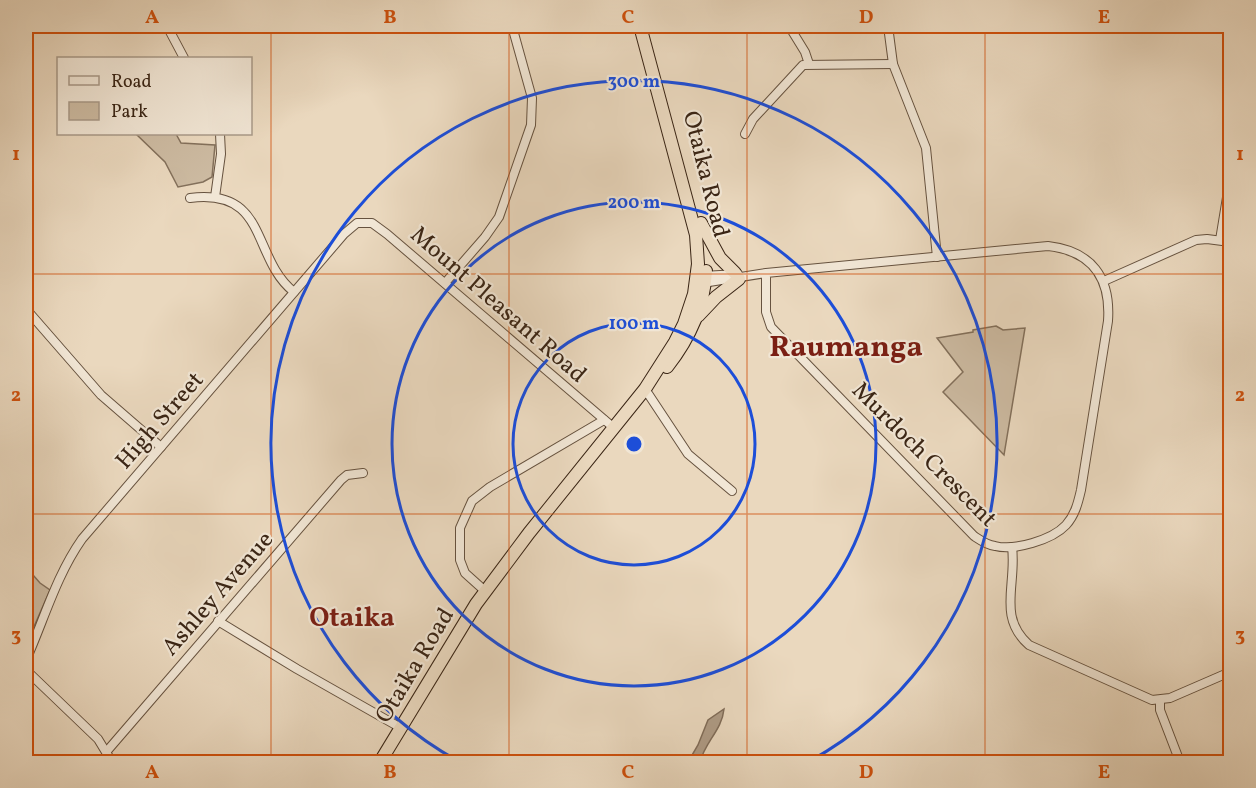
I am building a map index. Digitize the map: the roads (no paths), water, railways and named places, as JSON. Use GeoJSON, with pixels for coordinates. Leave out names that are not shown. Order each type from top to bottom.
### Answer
{"type":"FeatureCollection","features":[{"type":"Feature","properties":{"kind":"highway","name":"Otaika Road"},"geometry":{"type":"LineString","coordinates":[[380,762],[466,618],[551,505],[645,388],[684,324],[702,278],[694,225],[640,26]]}},
{"type":"Feature","properties":{"kind":"highway","name":"Otaika Road"},"geometry":{"type":"LineString","coordinates":[[645,388],[677,355],[695,320],[705,252],[701,223],[647,26]]}},
{"type":"Feature","properties":{"kind":"highway"},"geometry":{"type":"LineString","coordinates":[[695,320],[716,297],[741,276],[720,258],[701,223]]}},
{"type":"Feature","properties":{"kind":"street"},"geometry":{"type":"LineString","coordinates":[[167,26],[183,57]]}},
{"type":"Feature","properties":{"kind":"street"},"geometry":{"type":"LineString","coordinates":[[445,283],[485,237],[499,217],[531,125],[532,98],[512,26]]}},
{"type":"Feature","properties":{"kind":"street"},"geometry":{"type":"LineString","coordinates":[[789,26],[805,52],[809,64]]}},
{"type":"Feature","properties":{"kind":"street"},"geometry":{"type":"LineString","coordinates":[[888,26],[893,64],[926,148],[937,256]]}},
{"type":"Feature","properties":{"kind":"street"},"geometry":{"type":"LineString","coordinates":[[745,134],[753,120],[799,68],[809,64],[893,64]]}},
{"type":"Feature","properties":{"kind":"street"},"geometry":{"type":"LineString","coordinates":[[215,197],[221,154],[220,135]]}},
{"type":"Feature","properties":{"kind":"street"},"geometry":{"type":"LineString","coordinates":[[1220,240],[1230,179]]}},
{"type":"Feature","properties":{"kind":"street"},"geometry":{"type":"LineString","coordinates":[[190,198],[215,197],[236,207],[248,216],[278,272],[294,292]]}},
{"type":"Feature","properties":{"kind":"street","name":"Mount Pleasant Road"},"geometry":{"type":"LineString","coordinates":[[353,225],[367,222],[378,226],[614,428]]}},
{"type":"Feature","properties":{"kind":"street","name":"High Street"},"geometry":{"type":"LineString","coordinates":[[26,660],[58,581],[75,549],[353,225]]}},
{"type":"Feature","properties":{"kind":"street"},"geometry":{"type":"LineString","coordinates":[[702,278],[1054,247],[1069,250],[1089,261],[1104,281],[1196,240],[1230,242]]}},
{"type":"Feature","properties":{"kind":"street","name":"Murdoch Crescent"},"geometry":{"type":"LineString","coordinates":[[766,273],[766,312],[771,327],[974,536],[996,547],[1011,547],[1038,541],[1057,532],[1069,520],[1077,505],[1108,321],[1108,297],[1104,281]]}},
{"type":"Feature","properties":{"kind":"street"},"geometry":{"type":"LineString","coordinates":[[26,309],[101,395],[161,447]]}},
{"type":"Feature","properties":{"kind":"street"},"geometry":{"type":"LineString","coordinates":[[645,388],[688,454],[732,491]]}},
{"type":"Feature","properties":{"kind":"street"},"geometry":{"type":"LineString","coordinates":[[486,591],[468,577],[460,560],[460,528],[472,501],[490,487],[604,420]]}},
{"type":"Feature","properties":{"kind":"street","name":"Ashley Avenue"},"geometry":{"type":"LineString","coordinates":[[107,752],[340,480],[347,475],[363,473]]}},
{"type":"Feature","properties":{"kind":"street"},"geometry":{"type":"LineString","coordinates":[[1011,547],[1011,614],[1016,632],[1029,645],[1147,698],[1160,700],[1170,698],[1230,672]]}},
{"type":"Feature","properties":{"kind":"street"},"geometry":{"type":"LineString","coordinates":[[218,621],[400,728]]}},
{"type":"Feature","properties":{"kind":"street"},"geometry":{"type":"LineString","coordinates":[[26,670],[92,732],[112,762]]}},
{"type":"Feature","properties":{"kind":"street"},"geometry":{"type":"LineString","coordinates":[[1160,700],[1160,710],[1180,762]]}},
{"type":"Feature","properties":{"kind":"district","name":"Raumanga"},"geometry":{"type":"Point","coordinates":[846,346]}},
{"type":"Feature","properties":{"kind":"district","name":"Otaika"},"geometry":{"type":"Point","coordinates":[352,617]}}]}
